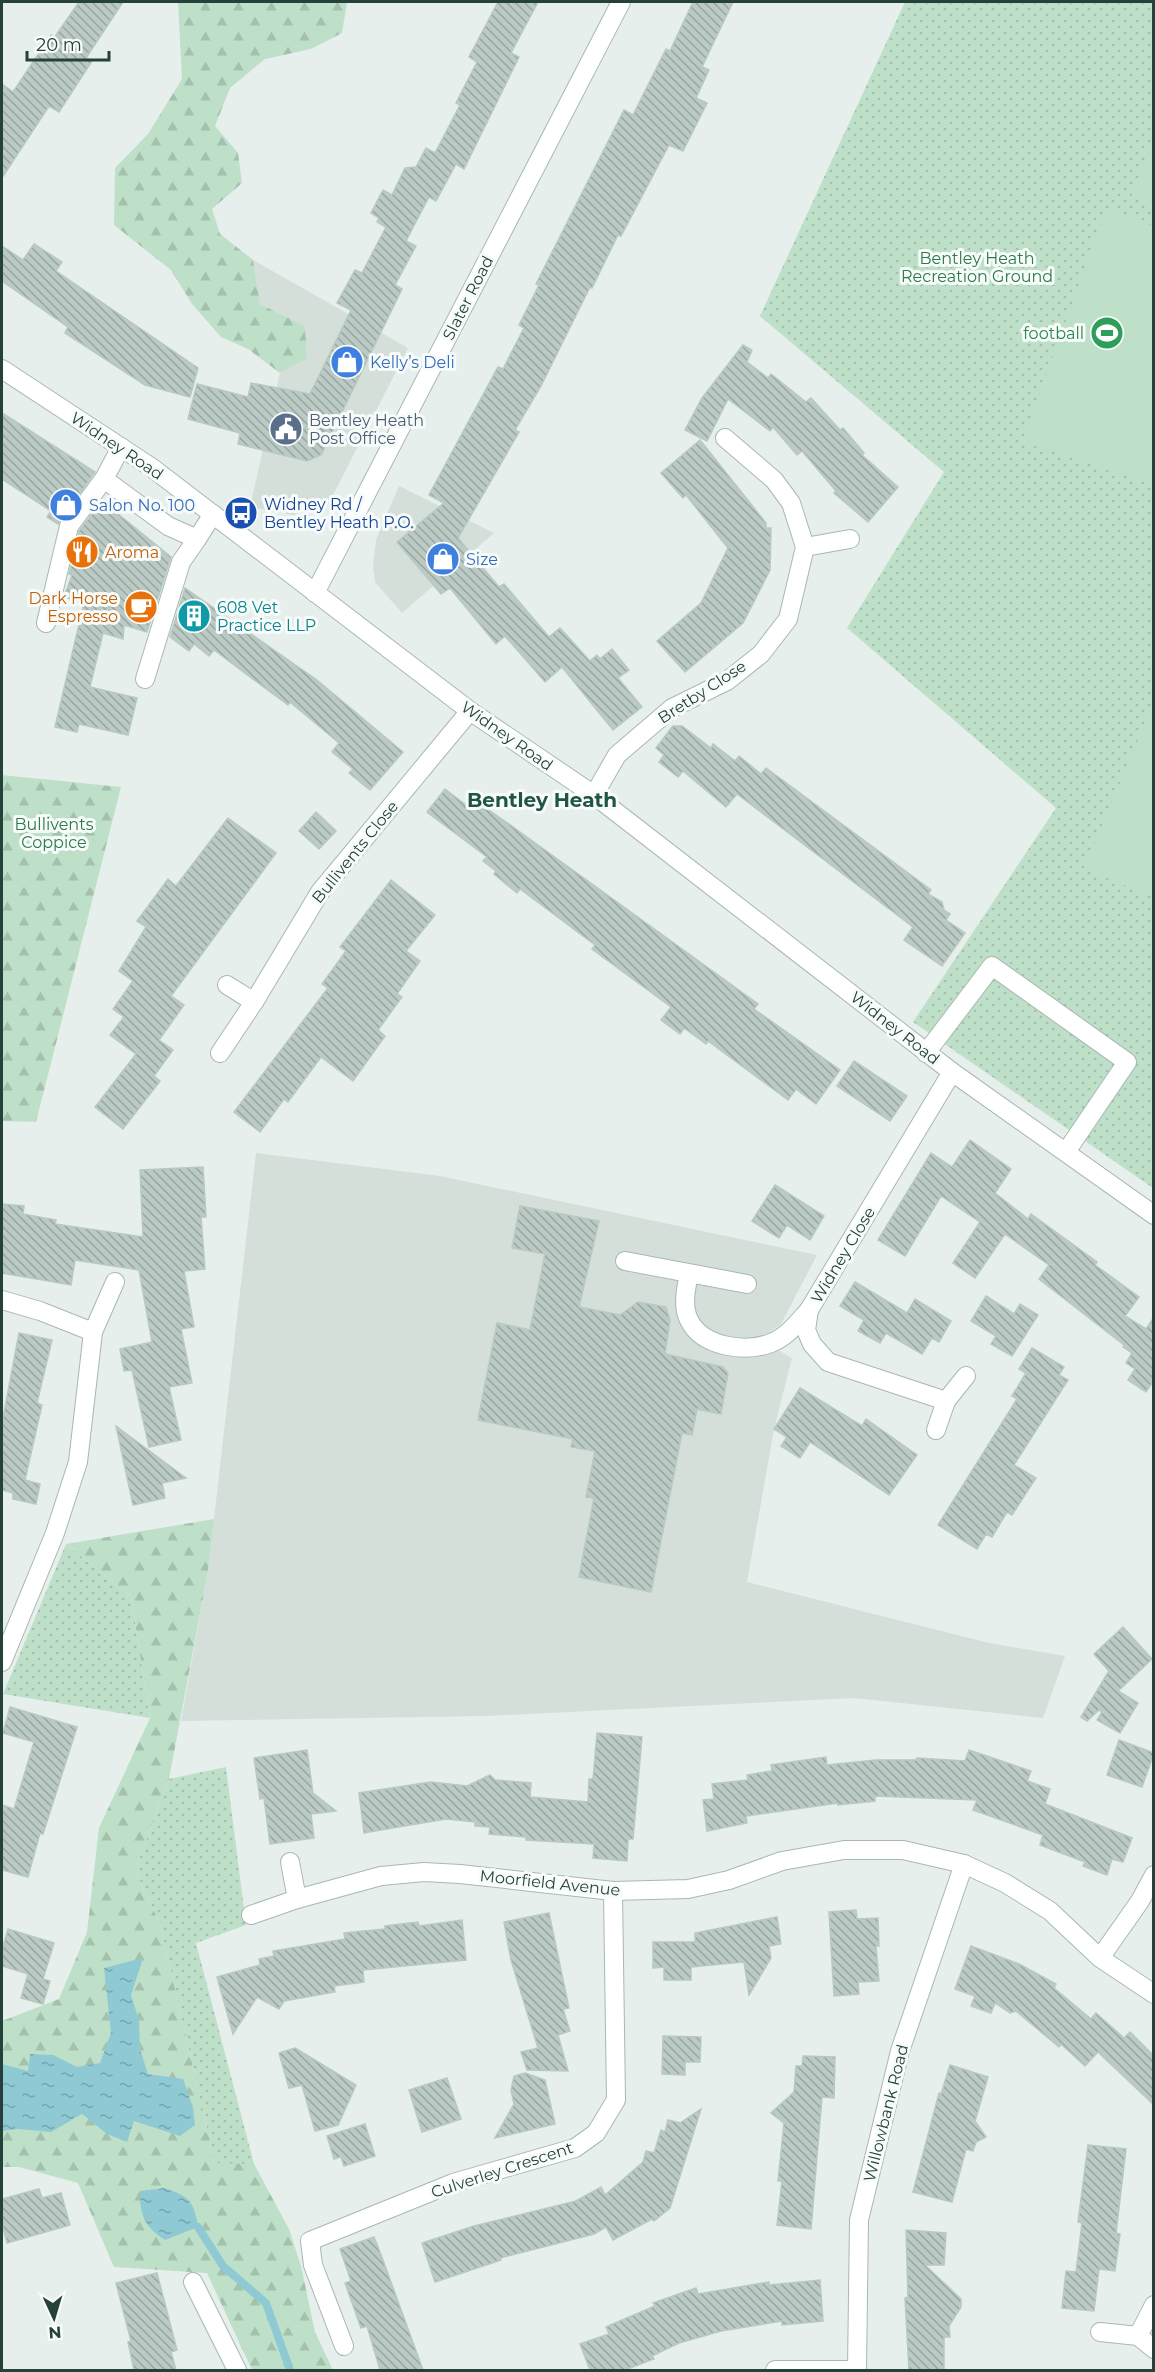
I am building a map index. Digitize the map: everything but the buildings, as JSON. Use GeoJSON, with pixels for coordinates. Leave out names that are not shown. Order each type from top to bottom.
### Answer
{"type":"FeatureCollection","features":[{"type":"Feature","properties":{"kind":"street","name":"Slater Road"},"geometry":{"type":"LineString","coordinates":[[315,593],[621,2]]}},
{"type":"Feature","properties":{"kind":"street","name":"Widney Road"},"geometry":{"type":"LineString","coordinates":[[2,369],[121,447],[213,514],[470,711],[594,795],[926,1053],[1154,1215]]}},
{"type":"Feature","properties":{"kind":"street"},"geometry":{"type":"LineString","coordinates":[[725,438],[774,480],[791,503],[805,547],[850,539]]}},
{"type":"Feature","properties":{"kind":"street"},"geometry":{"type":"LineString","coordinates":[[46,622],[69,526],[104,479],[121,447]]}},
{"type":"Feature","properties":{"kind":"street"},"geometry":{"type":"LineString","coordinates":[[104,479],[168,526],[197,539]]}},
{"type":"Feature","properties":{"kind":"street"},"geometry":{"type":"LineString","coordinates":[[145,679],[181,562],[213,514]]}},
{"type":"Feature","properties":{"kind":"street","name":"Bretby Close"},"geometry":{"type":"LineString","coordinates":[[594,795],[617,755],[672,708],[727,681],[760,654],[788,619],[805,547]]}},
{"type":"Feature","properties":{"kind":"street","name":"Bullivents Close"},"geometry":{"type":"LineString","coordinates":[[220,1053],[254,1002],[320,892],[470,711]]}},
{"type":"Feature","properties":{"kind":"street"},"geometry":{"type":"LineString","coordinates":[[926,1053],[992,966],[1127,1062],[1066,1152]]}},
{"type":"Feature","properties":{"kind":"street"},"geometry":{"type":"LineString","coordinates":[[227,986],[254,1002]]}},
{"type":"Feature","properties":{"kind":"street","name":"Widney Close"},"geometry":{"type":"LineString","coordinates":[[946,1401],[828,1362],[812,1344],[806,1330],[809,1310],[952,1072]]}},
{"type":"Feature","properties":{"kind":"street"},"geometry":{"type":"LineString","coordinates":[[625,1261],[747,1284]]}},
{"type":"Feature","properties":{"kind":"street"},"geometry":{"type":"LineString","coordinates":[[689,1274],[686,1291],[689,1320],[703,1335],[723,1346],[745,1348],[771,1344],[787,1334],[809,1310]]}},
{"type":"Feature","properties":{"kind":"street"},"geometry":{"type":"LineString","coordinates":[[2,1662],[6,1638],[55,1533],[78,1462],[93,1332],[115,1282]]}},
{"type":"Feature","properties":{"kind":"street"},"geometry":{"type":"LineString","coordinates":[[2,1300],[40,1311],[93,1332]]}},
{"type":"Feature","properties":{"kind":"street"},"geometry":{"type":"LineString","coordinates":[[936,1430],[946,1401],[966,1376]]}},
{"type":"Feature","properties":{"kind":"street","name":"Moorfield Avenue"},"geometry":{"type":"LineString","coordinates":[[251,1915],[297,1899],[381,1876],[424,1872],[613,1891],[688,1889],[729,1880],[782,1861],[844,1850],[903,1850],[964,1864],[1005,1883],[1050,1911],[1100,1958],[1154,1994]]}},
{"type":"Feature","properties":{"kind":"street"},"geometry":{"type":"LineString","coordinates":[[290,1862],[297,1899]]}},
{"type":"Feature","properties":{"kind":"street","name":"Willowbank Road"},"geometry":{"type":"LineString","coordinates":[[857,2370],[859,2220],[900,2051],[964,1864]]}},
{"type":"Feature","properties":{"kind":"street"},"geometry":{"type":"LineString","coordinates":[[1100,1958],[1140,1901],[1154,1875]]}},
{"type":"Feature","properties":{"kind":"street","name":"Culverley Crescent"},"geometry":{"type":"LineString","coordinates":[[344,2346],[313,2265],[310,2241],[453,2183],[575,2148],[596,2133],[616,2100],[613,1891]]}},
{"type":"Feature","properties":{"kind":"street"},"geometry":{"type":"LineString","coordinates":[[193,2282],[237,2370]]}},
{"type":"Feature","properties":{"kind":"street"},"geometry":{"type":"LineString","coordinates":[[1138,2336],[1154,2305]]}},
{"type":"Feature","properties":{"kind":"street"},"geometry":{"type":"LineString","coordinates":[[1100,2332],[1138,2336],[1154,2349]]}},
{"type":"Feature","properties":{"kind":"street"},"geometry":{"type":"LineString","coordinates":[[775,2370],[857,2370]]}},
{"type":"Feature","properties":{"kind":"shaded area"},"geometry":{"type":"Polygon","coordinates":[[[253,260],[408,348],[328,505],[293,515],[250,507],[280,373],[307,359],[305,326],[260,304],[253,260]]]}},
{"type":"Feature","properties":{"kind":"shaded area"},"geometry":{"type":"Polygon","coordinates":[[[399,486],[494,533],[402,613],[375,582],[373,567],[376,540],[399,486]]]}},
{"type":"Feature","properties":{"kind":"shaded area"},"geometry":{"type":"Polygon","coordinates":[[[256,1153],[440,1176],[817,1255],[781,1324],[766,1335],[776,1349],[792,1358],[774,1429],[747,1582],[989,1643],[1065,1656],[1043,1718],[854,1698],[487,1716],[181,1721],[208,1571],[256,1153]]]}},
{"type":"Feature","properties":{"kind":"green space"},"geometry":{"type":"Polygon","coordinates":[[[178,2],[347,2],[342,33],[311,49],[265,59],[230,88],[215,126],[238,153],[242,183],[212,209],[220,234],[253,260],[260,304],[305,326],[307,359],[280,373],[248,349],[221,337],[192,304],[171,270],[114,225],[115,168],[148,134],[182,79],[178,2]]]}},
{"type":"Feature","properties":{"kind":"green space","name":"Bentley Heath Recreation Ground"},"geometry":{"type":"Polygon","coordinates":[[[905,2],[1153,2],[1153,1188],[913,1022],[1056,808],[847,628],[944,472],[760,316],[905,2]]]}},
{"type":"Feature","properties":{"kind":"green space"},"geometry":{"type":"Polygon","coordinates":[[[1153,138],[1153,205],[1131,197],[1153,138]]]}},
{"type":"Feature","properties":{"kind":"green space","name":"football"},"geometry":{"type":"Polygon","coordinates":[[[1106,209],[1153,226],[1153,485],[1023,440],[1106,209]]]}},
{"type":"Feature","properties":{"kind":"green space"},"geometry":{"type":"Polygon","coordinates":[[[1153,704],[1154,897],[1084,868],[1153,704]]]}},
{"type":"Feature","properties":{"kind":"green space","name":"Bullivents Coppice"},"geometry":{"type":"Polygon","coordinates":[[[2,775],[121,787],[36,1122],[2,1121],[2,775]]]}},
{"type":"Feature","properties":{"kind":"green space"},"geometry":{"type":"Polygon","coordinates":[[[214,1519],[208,1571],[169,1779],[135,1870],[160,1924],[215,2163],[254,2164],[289,2229],[301,2266],[315,2332],[333,2370],[252,2370],[207,2273],[114,2267],[78,2183],[19,2167],[2,2167],[2,2021],[59,1999],[87,1932],[99,1828],[150,1718],[131,1597],[66,1544],[214,1519]]]}},
{"type":"Feature","properties":{"kind":"green space"},"geometry":{"type":"Polygon","coordinates":[[[66,1544],[131,1597],[150,1718],[3,1694],[66,1544]]]}},
{"type":"Feature","properties":{"kind":"green space"},"geometry":{"type":"Polygon","coordinates":[[[226,1767],[246,1925],[196,1943],[254,2164],[215,2164],[160,1924],[135,1870],[169,1779],[226,1767]]]}},
{"type":"Feature","properties":{"kind":"water"},"geometry":{"type":"Polygon","coordinates":[[[143,1958],[131,1995],[139,2020],[140,2049],[148,2074],[183,2079],[193,2107],[195,2125],[180,2136],[134,2121],[127,2142],[107,2134],[82,2114],[51,2132],[18,2129],[2,2131],[2,2064],[28,2071],[30,2054],[53,2055],[77,2067],[100,2063],[111,2033],[104,1968],[143,1958]]]}},
{"type":"Feature","properties":{"kind":"water"},"geometry":{"type":"Polygon","coordinates":[[[164,2188],[189,2201],[195,2211],[198,2227],[165,2240],[152,2230],[145,2220],[142,2214],[140,2191],[164,2188]]]}},
{"type":"Feature","properties":{"kind":"waterway"},"geometry":{"type":"LineString","coordinates":[[198,2227],[223,2266],[266,2303],[290,2370]]}},
{"type":"Feature","properties":{"kind":"place","name":"football"},"geometry":{"type":"Point","coordinates":[1107,333]}},
{"type":"Feature","properties":{"kind":"place","name":"Kelly’s Deli"},"geometry":{"type":"Point","coordinates":[347,362]}},
{"type":"Feature","properties":{"kind":"place","name":"Bentley Heath Post Office"},"geometry":{"type":"Point","coordinates":[286,429]}},
{"type":"Feature","properties":{"kind":"place","name":"Salon No. 100"},"geometry":{"type":"Point","coordinates":[66,505]}},
{"type":"Feature","properties":{"kind":"place","name":"Widney Rd / Bentley Heath P.O."},"geometry":{"type":"Point","coordinates":[241,513]}},
{"type":"Feature","properties":{"kind":"place","name":"Aroma"},"geometry":{"type":"Point","coordinates":[82,552]}},
{"type":"Feature","properties":{"kind":"place","name":"Size"},"geometry":{"type":"Point","coordinates":[443,559]}},
{"type":"Feature","properties":{"kind":"place","name":"Dark Horse Espresso"},"geometry":{"type":"Point","coordinates":[141,607]}},
{"type":"Feature","properties":{"kind":"place","name":"608 Vet Practice LLP"},"geometry":{"type":"Point","coordinates":[194,616]}},
{"type":"Feature","properties":{"kind":"district","name":"Bentley Heath"},"geometry":{"type":"Point","coordinates":[542,800]}}]}
